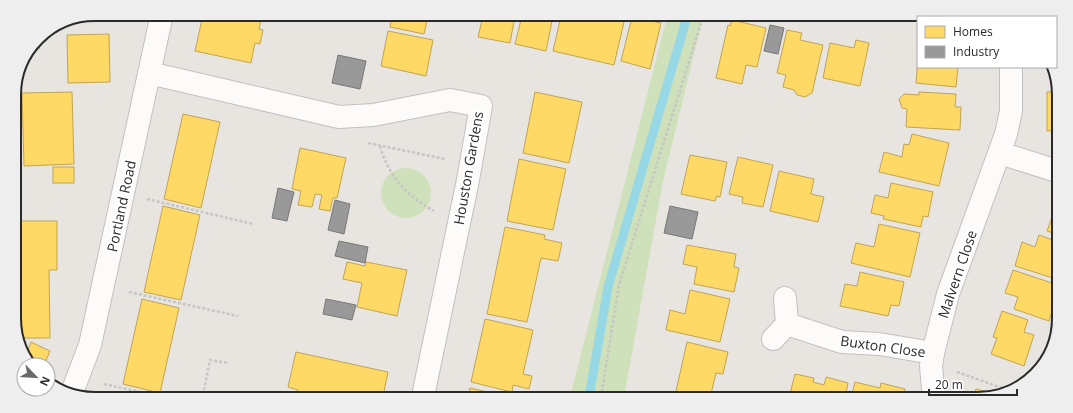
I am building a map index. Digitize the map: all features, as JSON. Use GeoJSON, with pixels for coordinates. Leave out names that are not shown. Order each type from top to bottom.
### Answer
{"type":"FeatureCollection","features":[{"type":"Feature","properties":{"kind":"street","name":"Portland Road"},"geometry":{"type":"LineString","coordinates":[[73,388],[90,345],[160,21]]}},
{"type":"Feature","properties":{"kind":"street","name":"Malvern Close"},"geometry":{"type":"LineString","coordinates":[[934,392],[932,360],[948,294],[1000,153],[1011,111],[1011,68]]}},
{"type":"Feature","properties":{"kind":"street","name":"Houston Gardens"},"geometry":{"type":"LineString","coordinates":[[149,73],[339,117],[373,115],[450,100],[481,106],[468,180],[424,392]]}},
{"type":"Feature","properties":{"kind":"street"},"geometry":{"type":"LineString","coordinates":[[1000,153],[1052,169]]}},
{"type":"Feature","properties":{"kind":"street","name":"Buxton Close"},"geometry":{"type":"LineString","coordinates":[[785,298],[780,332],[842,342],[879,344],[932,360]]}},
{"type":"Feature","properties":{"kind":"path"},"geometry":{"type":"LineString","coordinates":[[602,392],[620,285],[702,21]]}},
{"type":"Feature","properties":{"kind":"path"},"geometry":{"type":"LineString","coordinates":[[380,146],[387,168],[398,182],[418,200],[436,212]]}},
{"type":"Feature","properties":{"kind":"path"},"geometry":{"type":"LineString","coordinates":[[147,199],[253,224]]}},
{"type":"Feature","properties":{"kind":"path"},"geometry":{"type":"LineString","coordinates":[[127,292],[238,316]]}},
{"type":"Feature","properties":{"kind":"path"},"geometry":{"type":"LineString","coordinates":[[203,392],[210,360],[228,363]]}},
{"type":"Feature","properties":{"kind":"path"},"geometry":{"type":"LineString","coordinates":[[932,360],[955,371],[1002,388]]}},
{"type":"Feature","properties":{"kind":"path"},"geometry":{"type":"LineString","coordinates":[[104,384],[140,392]]}},
{"type":"Feature","properties":{"kind":"green space"},"geometry":{"type":"Polygon","coordinates":[[[666,21],[702,21],[663,181],[625,392],[571,392],[666,21]]]}},
{"type":"Feature","properties":{"kind":"green space"},"geometry":{"type":"Polygon","coordinates":[[[406,168],[416,170],[424,175],[429,183],[431,193],[429,203],[424,211],[416,216],[406,218],[396,216],[388,211],[383,203],[381,193],[383,183],[388,175],[396,170],[406,168]]]}},
{"type":"Feature","properties":{"kind":"building: Homes"},"geometry":{"type":"Polygon","coordinates":[[[202,21],[261,21],[259,29],[263,30],[260,44],[255,43],[251,63],[195,51],[202,21]]]}},
{"type":"Feature","properties":{"kind":"building: Homes"},"geometry":{"type":"Polygon","coordinates":[[[391,21],[427,21],[424,34],[390,27],[391,21]]]}},
{"type":"Feature","properties":{"kind":"building: Homes"},"geometry":{"type":"Polygon","coordinates":[[[482,21],[514,21],[510,43],[478,37],[482,21]]]}},
{"type":"Feature","properties":{"kind":"building: Homes"},"geometry":{"type":"Polygon","coordinates":[[[521,21],[552,21],[546,51],[515,44],[521,21]]]}},
{"type":"Feature","properties":{"kind":"building: Homes"},"geometry":{"type":"Polygon","coordinates":[[[560,21],[624,22],[614,65],[553,51],[560,21]]]}},
{"type":"Feature","properties":{"kind":"building: Homes"},"geometry":{"type":"Polygon","coordinates":[[[631,21],[651,21],[661,23],[650,69],[621,61],[631,21]]]}},
{"type":"Feature","properties":{"kind":"building: Homes"},"geometry":{"type":"Polygon","coordinates":[[[732,21],[736,21],[766,28],[757,67],[746,65],[742,84],[716,78],[728,25],[730,26],[732,21]]]}},
{"type":"Feature","properties":{"kind":"building: Homes"},"geometry":{"type":"Polygon","coordinates":[[[787,30],[802,33],[800,40],[823,45],[812,93],[805,97],[797,95],[794,90],[783,87],[786,75],[777,73],[787,30]]]}},
{"type":"Feature","properties":{"kind":"building: Homes"},"geometry":{"type":"Polygon","coordinates":[[[388,31],[433,40],[426,76],[381,66],[388,31]]]}},
{"type":"Feature","properties":{"kind":"building: Homes"},"geometry":{"type":"Polygon","coordinates":[[[109,34],[110,82],[68,83],[67,35],[109,34]]]}},
{"type":"Feature","properties":{"kind":"building: Homes"},"geometry":{"type":"Polygon","coordinates":[[[856,40],[869,43],[860,86],[823,78],[830,43],[854,48],[856,40]]]}},
{"type":"Feature","properties":{"kind":"building: Homes"},"geometry":{"type":"Polygon","coordinates":[[[917,68],[958,68],[956,87],[916,83],[917,68]]]}},
{"type":"Feature","properties":{"kind":"building: Homes"},"geometry":{"type":"Polygon","coordinates":[[[72,92],[74,164],[24,166],[22,93],[72,92]]]}},
{"type":"Feature","properties":{"kind":"building: Homes"},"geometry":{"type":"Polygon","coordinates":[[[535,92],[582,102],[569,163],[523,153],[535,92]]]}},
{"type":"Feature","properties":{"kind":"building: Homes"},"geometry":{"type":"Polygon","coordinates":[[[919,92],[956,94],[955,107],[961,107],[960,130],[906,127],[907,109],[902,108],[899,99],[904,94],[919,95],[919,92]]]}},
{"type":"Feature","properties":{"kind":"building: Homes"},"geometry":{"type":"Polygon","coordinates":[[[1047,92],[1052,92],[1052,131],[1047,131],[1047,92]]]}},
{"type":"Feature","properties":{"kind":"building: Homes"},"geometry":{"type":"Polygon","coordinates":[[[183,114],[220,122],[201,208],[164,199],[183,114]]]}},
{"type":"Feature","properties":{"kind":"building: Homes"},"geometry":{"type":"Polygon","coordinates":[[[912,134],[949,143],[939,186],[879,172],[884,152],[902,157],[904,144],[909,145],[912,134]]]}},
{"type":"Feature","properties":{"kind":"building: Homes"},"geometry":{"type":"Polygon","coordinates":[[[300,148],[346,158],[337,198],[333,198],[330,211],[319,209],[322,195],[315,194],[312,207],[298,205],[301,191],[292,189],[300,148]]]}},
{"type":"Feature","properties":{"kind":"building: Homes"},"geometry":{"type":"Polygon","coordinates":[[[690,155],[727,162],[720,197],[717,196],[715,201],[681,194],[690,155]]]}},
{"type":"Feature","properties":{"kind":"building: Homes"},"geometry":{"type":"Polygon","coordinates":[[[738,157],[773,165],[763,207],[742,203],[743,197],[729,194],[738,157]]]}},
{"type":"Feature","properties":{"kind":"building: Homes"},"geometry":{"type":"Polygon","coordinates":[[[519,159],[566,169],[553,230],[507,221],[519,159]]]}},
{"type":"Feature","properties":{"kind":"building: Homes"},"geometry":{"type":"Polygon","coordinates":[[[53,167],[74,167],[74,183],[53,183],[53,167]]]}},
{"type":"Feature","properties":{"kind":"building: Homes"},"geometry":{"type":"Polygon","coordinates":[[[779,171],[814,179],[811,194],[824,197],[818,222],[770,211],[779,171]]]}},
{"type":"Feature","properties":{"kind":"building: Homes"},"geometry":{"type":"Polygon","coordinates":[[[891,183],[933,192],[928,217],[923,216],[921,227],[883,219],[884,216],[871,213],[875,195],[888,198],[891,183]]]}},
{"type":"Feature","properties":{"kind":"building: Homes"},"geometry":{"type":"Polygon","coordinates":[[[163,206],[200,215],[181,300],[144,292],[163,206]]]}},
{"type":"Feature","properties":{"kind":"building: Homes"},"geometry":{"type":"Polygon","coordinates":[[[1052,217],[1052,233],[1047,231],[1052,217]]]}},
{"type":"Feature","properties":{"kind":"building: Homes"},"geometry":{"type":"Polygon","coordinates":[[[21,221],[57,221],[57,270],[49,270],[50,338],[24,338],[22,332],[21,221]]]}},
{"type":"Feature","properties":{"kind":"building: Homes"},"geometry":{"type":"Polygon","coordinates":[[[879,224],[920,233],[910,277],[851,263],[856,243],[874,247],[879,224]]]}},
{"type":"Feature","properties":{"kind":"building: Homes"},"geometry":{"type":"Polygon","coordinates":[[[505,227],[545,235],[544,239],[562,243],[558,261],[541,258],[527,322],[487,314],[505,227]]]}},
{"type":"Feature","properties":{"kind":"building: Homes"},"geometry":{"type":"Polygon","coordinates":[[[1039,235],[1052,240],[1052,278],[1015,266],[1022,242],[1035,247],[1039,235]]]}},
{"type":"Feature","properties":{"kind":"building: Homes"},"geometry":{"type":"Polygon","coordinates":[[[687,245],[736,254],[734,267],[739,268],[734,292],[694,284],[697,267],[683,264],[687,245]]]}},
{"type":"Feature","properties":{"kind":"building: Homes"},"geometry":{"type":"Polygon","coordinates":[[[347,262],[365,266],[366,262],[407,270],[397,316],[357,307],[362,283],[343,279],[347,262]]]}},
{"type":"Feature","properties":{"kind":"building: Homes"},"geometry":{"type":"Polygon","coordinates":[[[1013,270],[1052,283],[1052,311],[1049,321],[1014,309],[1018,297],[1005,293],[1013,270]]]}},
{"type":"Feature","properties":{"kind":"building: Homes"},"geometry":{"type":"Polygon","coordinates":[[[860,272],[904,282],[899,306],[891,305],[888,316],[840,306],[845,284],[857,286],[860,272]]]}},
{"type":"Feature","properties":{"kind":"building: Homes"},"geometry":{"type":"Polygon","coordinates":[[[690,290],[730,299],[720,342],[666,330],[670,310],[685,314],[690,290]]]}},
{"type":"Feature","properties":{"kind":"building: Homes"},"geometry":{"type":"Polygon","coordinates":[[[142,299],[179,308],[160,392],[123,384],[142,299]]]}},
{"type":"Feature","properties":{"kind":"building: Homes"},"geometry":{"type":"Polygon","coordinates":[[[1002,311],[1028,320],[1024,332],[1034,335],[1024,366],[991,354],[997,338],[993,337],[1002,311]]]}},
{"type":"Feature","properties":{"kind":"building: Homes"},"geometry":{"type":"Polygon","coordinates":[[[485,319],[533,330],[523,374],[532,376],[529,389],[513,385],[512,392],[471,382],[485,319]]]}},
{"type":"Feature","properties":{"kind":"building: Homes"},"geometry":{"type":"Polygon","coordinates":[[[31,342],[50,351],[47,357],[33,357],[29,351],[31,342]]]}},
{"type":"Feature","properties":{"kind":"building: Homes"},"geometry":{"type":"Polygon","coordinates":[[[687,342],[728,352],[723,374],[716,373],[711,392],[676,391],[687,342]]]}},
{"type":"Feature","properties":{"kind":"building: Homes"},"geometry":{"type":"Polygon","coordinates":[[[296,352],[388,372],[384,392],[298,392],[298,390],[288,387],[296,352]]]}},
{"type":"Feature","properties":{"kind":"building: Homes"},"geometry":{"type":"Polygon","coordinates":[[[795,374],[814,378],[813,382],[824,385],[826,377],[848,383],[846,392],[790,392],[795,374]]]}},
{"type":"Feature","properties":{"kind":"building: Homes"},"geometry":{"type":"Polygon","coordinates":[[[855,382],[880,388],[881,383],[905,389],[904,392],[852,392],[855,382]]]}},
{"type":"Feature","properties":{"kind":"building: Homes"},"geometry":{"type":"Polygon","coordinates":[[[470,388],[487,392],[469,392],[470,388]]]}},
{"type":"Feature","properties":{"kind":"building: Homes"},"geometry":{"type":"Polygon","coordinates":[[[976,389],[986,392],[983,392],[975,392],[976,389]]]}},
{"type":"Feature","properties":{"kind":"building: Industry"},"geometry":{"type":"Polygon","coordinates":[[[770,25],[784,28],[778,54],[764,51],[770,25]]]}},
{"type":"Feature","properties":{"kind":"building: Industry"},"geometry":{"type":"Polygon","coordinates":[[[338,55],[366,61],[360,89],[332,83],[338,55]]]}},
{"type":"Feature","properties":{"kind":"building: Industry"},"geometry":{"type":"Polygon","coordinates":[[[278,188],[294,192],[287,221],[272,218],[278,188]]]}},
{"type":"Feature","properties":{"kind":"building: Industry"},"geometry":{"type":"Polygon","coordinates":[[[335,200],[350,204],[344,234],[328,230],[335,200]]]}},
{"type":"Feature","properties":{"kind":"building: Industry"},"geometry":{"type":"Polygon","coordinates":[[[670,206],[698,212],[692,239],[664,233],[670,206]]]}},
{"type":"Feature","properties":{"kind":"building: Industry"},"geometry":{"type":"Polygon","coordinates":[[[339,241],[368,247],[365,263],[335,256],[339,241]]]}},
{"type":"Feature","properties":{"kind":"building: Industry"},"geometry":{"type":"Polygon","coordinates":[[[326,299],[356,305],[352,320],[323,314],[326,299]]]}},
{"type":"Feature","properties":{"kind":"waterway"},"geometry":{"type":"LineString","coordinates":[[590,392],[608,287],[686,21]]}}]}
